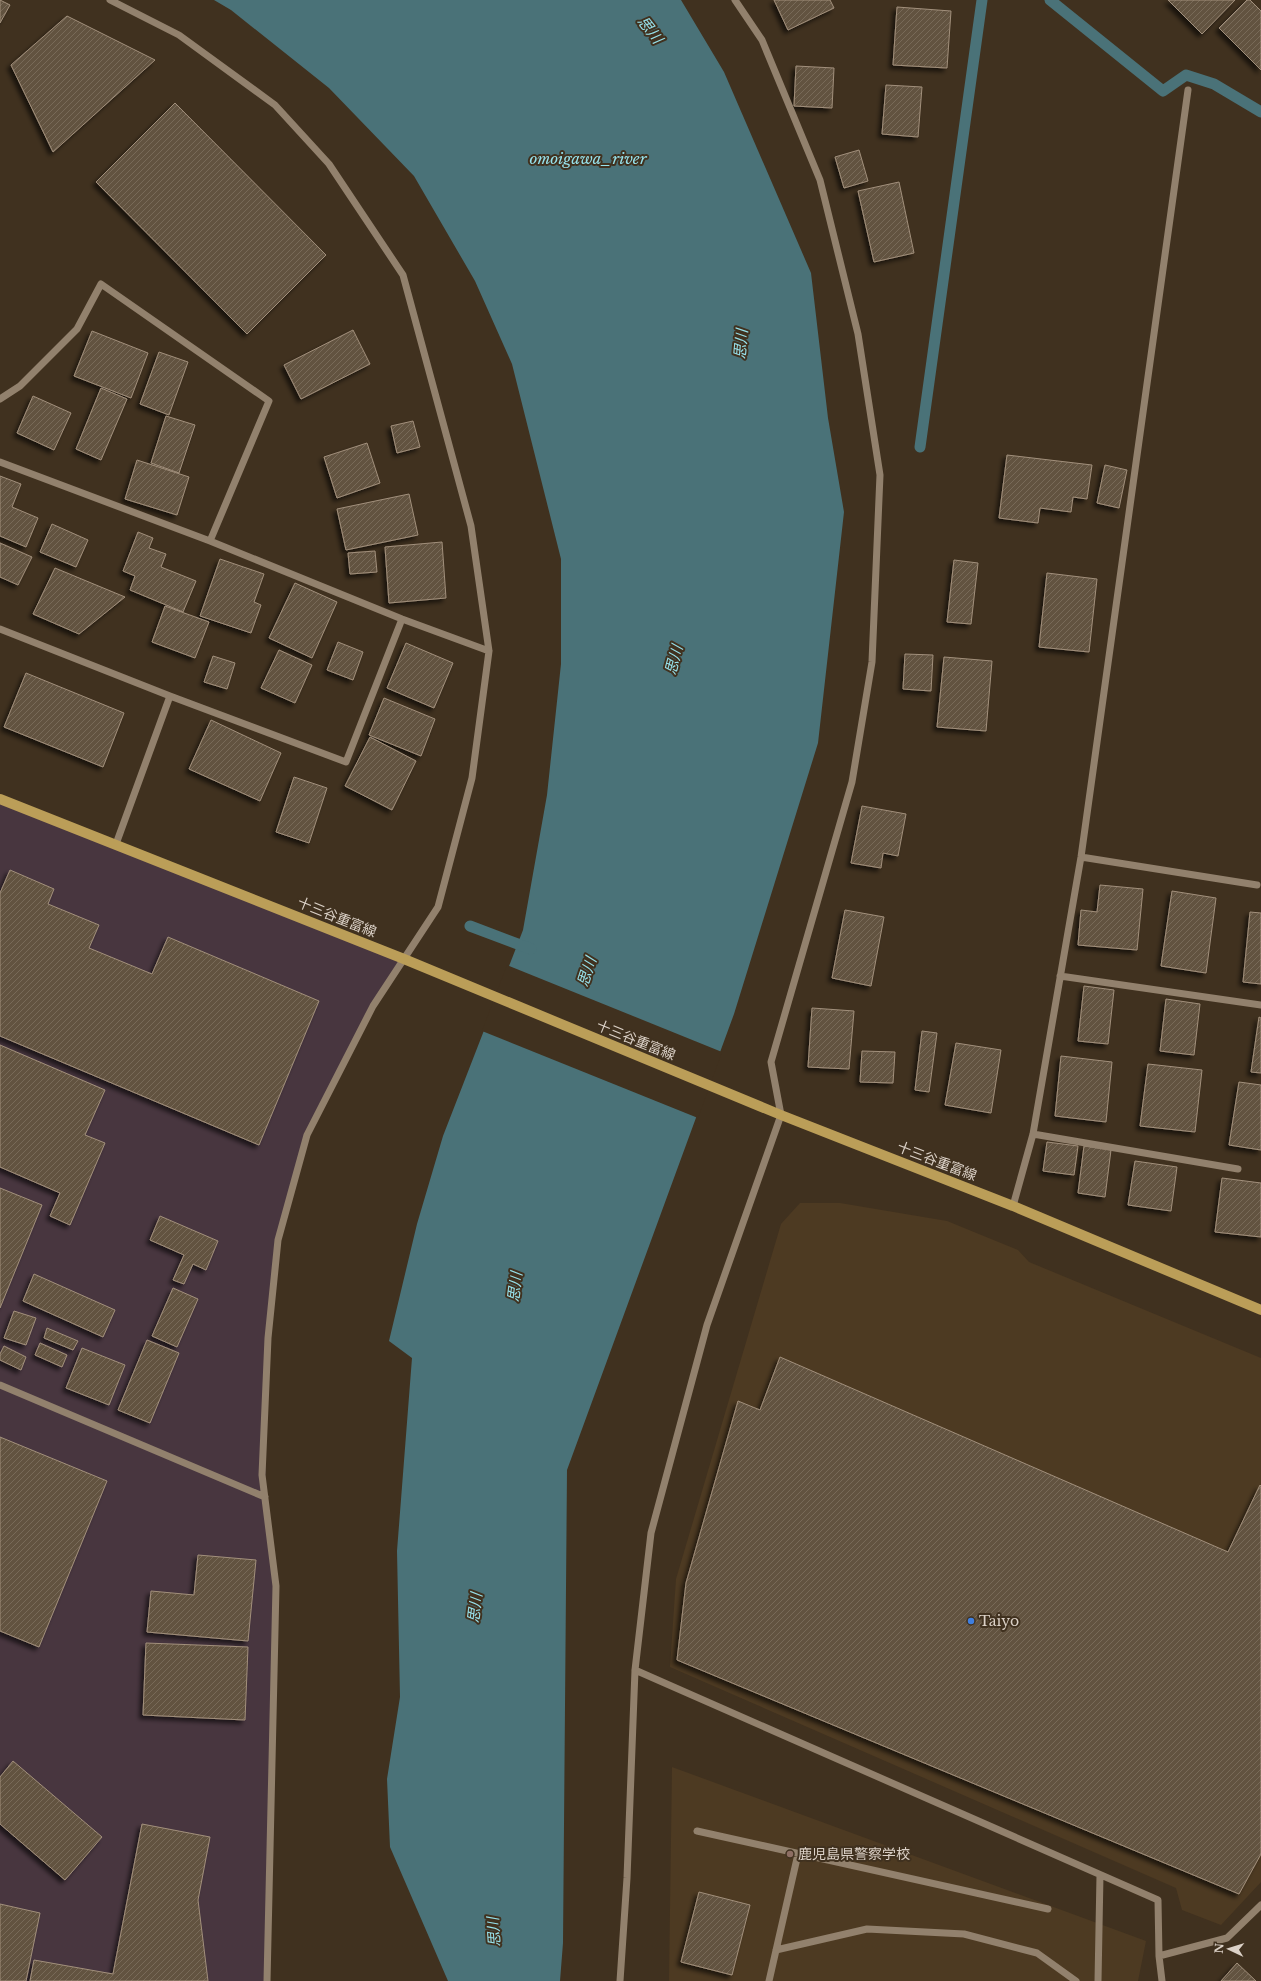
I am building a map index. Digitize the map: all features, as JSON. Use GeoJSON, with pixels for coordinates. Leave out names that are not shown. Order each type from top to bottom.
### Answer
{"type":"FeatureCollection","features":[{"type":"Feature","properties":{"kind":"main road","name":"十三谷重富線"},"geometry":{"type":"LineString","coordinates":[[0,798],[404,959],[781,1115],[1013,1206],[1261,1310]]}},
{"type":"Feature","properties":{"kind":"street"},"geometry":{"type":"LineString","coordinates":[[110,0],[179,35],[275,106],[329,164],[403,275],[471,526],[489,651],[472,778],[438,907],[373,1006],[307,1135],[278,1240],[268,1338],[262,1475],[276,1586],[267,1981]]}},
{"type":"Feature","properties":{"kind":"street"},"geometry":{"type":"LineString","coordinates":[[620,1981],[627,1878],[635,1670],[651,1533],[707,1324],[781,1115],[771,1062],[852,782],[872,662],[880,475],[858,334],[820,180],[762,40],[735,0]]}},
{"type":"Feature","properties":{"kind":"street"},"geometry":{"type":"LineString","coordinates":[[1013,1206],[1033,1134],[1081,857],[1188,90]]}},
{"type":"Feature","properties":{"kind":"street"},"geometry":{"type":"LineString","coordinates":[[0,399],[20,386],[77,329],[101,284],[269,401],[210,541]]}},
{"type":"Feature","properties":{"kind":"street"},"geometry":{"type":"LineString","coordinates":[[0,462],[210,541],[402,619],[489,651]]}},
{"type":"Feature","properties":{"kind":"street"},"geometry":{"type":"LineString","coordinates":[[0,629],[170,696],[346,762],[402,619]]}},
{"type":"Feature","properties":{"kind":"street"},"geometry":{"type":"LineString","coordinates":[[116,844],[170,696]]}},
{"type":"Feature","properties":{"kind":"street"},"geometry":{"type":"LineString","coordinates":[[1081,857],[1257,885]]}},
{"type":"Feature","properties":{"kind":"street"},"geometry":{"type":"LineString","coordinates":[[1060,976],[1261,1005]]}},
{"type":"Feature","properties":{"kind":"street"},"geometry":{"type":"LineString","coordinates":[[1033,1134],[1238,1169]]}},
{"type":"Feature","properties":{"kind":"street"},"geometry":{"type":"LineString","coordinates":[[0,1386],[265,1497]]}},
{"type":"Feature","properties":{"kind":"street"},"geometry":{"type":"LineString","coordinates":[[635,1670],[1158,1900],[1162,1981]]}},
{"type":"Feature","properties":{"kind":"street"},"geometry":{"type":"LineString","coordinates":[[697,1831],[1048,1909]]}},
{"type":"Feature","properties":{"kind":"street"},"geometry":{"type":"LineString","coordinates":[[769,1981],[798,1854]]}},
{"type":"Feature","properties":{"kind":"street"},"geometry":{"type":"LineString","coordinates":[[1098,1981],[1100,1875]]}},
{"type":"Feature","properties":{"kind":"street"},"geometry":{"type":"LineString","coordinates":[[1160,1956],[1227,1938],[1261,1905]]}},
{"type":"Feature","properties":{"kind":"street"},"geometry":{"type":"LineString","coordinates":[[776,1950],[867,1929],[964,1934],[1037,1953],[1076,1981]]}},
{"type":"Feature","properties":{"kind":"shaded area"},"geometry":{"type":"Polygon","coordinates":[[[0,799],[404,959],[373,1006],[307,1135],[278,1240],[268,1338],[265,1497],[276,1586],[267,1981],[0,1981],[0,799]]]}},
{"type":"Feature","properties":{"kind":"shaded area","name":"Taiyo"},"geometry":{"type":"Polygon","coordinates":[[[800,1203],[840,1203],[947,1221],[1018,1250],[1029,1262],[1261,1358],[1261,1882],[1221,1925],[1182,1910],[1176,1888],[670,1667],[676,1579],[781,1224],[800,1203]]]}},
{"type":"Feature","properties":{"kind":"shaded area","name":"鹿児島県警察学校"},"geometry":{"type":"Polygon","coordinates":[[[672,1767],[1146,1941],[1138,1981],[669,1981],[672,1767]]]}},
{"type":"Feature","properties":{"kind":"water","name":"omoigawa_river"},"geometry":{"type":"Polygon","coordinates":[[[214,0],[681,0],[724,72],[811,273],[828,418],[844,512],[818,743],[734,1014],[567,1470],[563,1943],[560,1981],[448,1981],[390,1847],[387,1779],[400,1697],[397,1551],[412,1358],[389,1341],[417,1224],[443,1136],[523,930],[547,795],[561,664],[561,559],[512,364],[475,281],[414,176],[329,88],[231,10],[214,0]]]}},
{"type":"Feature","properties":{"kind":"pier"},"geometry":{"type":"Polygon","coordinates":[[[507,965],[722,1052],[698,1118],[482,1031],[507,965]]]}},
{"type":"Feature","properties":{"kind":"building"},"geometry":{"type":"Polygon","coordinates":[[[0,0],[10,5],[0,23],[0,0]]]}},
{"type":"Feature","properties":{"kind":"building"},"geometry":{"type":"Polygon","coordinates":[[[774,0],[830,0],[834,8],[788,30],[774,0]]]}},
{"type":"Feature","properties":{"kind":"building"},"geometry":{"type":"Polygon","coordinates":[[[1168,0],[1235,0],[1202,34],[1168,0]]]}},
{"type":"Feature","properties":{"kind":"building"},"geometry":{"type":"Polygon","coordinates":[[[1247,0],[1250,0],[1261,11],[1261,70],[1219,28],[1247,0]]]}},
{"type":"Feature","properties":{"kind":"building"},"geometry":{"type":"Polygon","coordinates":[[[897,7],[951,11],[947,68],[893,65],[897,7]]]}},
{"type":"Feature","properties":{"kind":"building"},"geometry":{"type":"Polygon","coordinates":[[[67,16],[155,60],[53,152],[11,65],[67,16]]]}},
{"type":"Feature","properties":{"kind":"building"},"geometry":{"type":"Polygon","coordinates":[[[796,66],[834,68],[832,108],[794,106],[796,66]]]}},
{"type":"Feature","properties":{"kind":"building"},"geometry":{"type":"Polygon","coordinates":[[[886,85],[922,87],[918,137],[882,134],[886,85]]]}},
{"type":"Feature","properties":{"kind":"building"},"geometry":{"type":"Polygon","coordinates":[[[175,103],[326,255],[247,334],[96,182],[175,103]]]}},
{"type":"Feature","properties":{"kind":"building"},"geometry":{"type":"Polygon","coordinates":[[[859,150],[868,181],[844,188],[835,157],[859,150]]]}},
{"type":"Feature","properties":{"kind":"building"},"geometry":{"type":"Polygon","coordinates":[[[899,182],[914,253],[874,262],[858,191],[899,182]]]}},
{"type":"Feature","properties":{"kind":"building"},"geometry":{"type":"Polygon","coordinates":[[[353,330],[370,364],[301,399],[284,365],[353,330]]]}},
{"type":"Feature","properties":{"kind":"building"},"geometry":{"type":"Polygon","coordinates":[[[92,331],[148,353],[131,398],[74,376],[92,331]]]}},
{"type":"Feature","properties":{"kind":"building"},"geometry":{"type":"Polygon","coordinates":[[[159,352],[188,362],[169,415],[140,404],[159,352]]]}},
{"type":"Feature","properties":{"kind":"building"},"geometry":{"type":"Polygon","coordinates":[[[101,388],[127,399],[101,460],[76,449],[101,388]]]}},
{"type":"Feature","properties":{"kind":"building"},"geometry":{"type":"Polygon","coordinates":[[[33,396],[71,413],[54,450],[17,433],[33,396]]]}},
{"type":"Feature","properties":{"kind":"building"},"geometry":{"type":"Polygon","coordinates":[[[166,416],[195,425],[179,473],[151,463],[166,416]]]}},
{"type":"Feature","properties":{"kind":"building"},"geometry":{"type":"Polygon","coordinates":[[[413,421],[420,447],[397,453],[391,426],[413,421]]]}},
{"type":"Feature","properties":{"kind":"building"},"geometry":{"type":"Polygon","coordinates":[[[367,443],[380,483],[337,498],[324,457],[367,443]]]}},
{"type":"Feature","properties":{"kind":"building"},"geometry":{"type":"Polygon","coordinates":[[[1007,455],[1092,465],[1087,499],[1073,497],[1071,512],[1040,508],[1038,523],[999,518],[1007,455]]]}},
{"type":"Feature","properties":{"kind":"building"},"geometry":{"type":"Polygon","coordinates":[[[137,460],[189,477],[177,515],[125,499],[137,460]]]}},
{"type":"Feature","properties":{"kind":"building"},"geometry":{"type":"Polygon","coordinates":[[[1105,465],[1127,470],[1119,508],[1097,503],[1105,465]]]}},
{"type":"Feature","properties":{"kind":"building"},"geometry":{"type":"Polygon","coordinates":[[[0,476],[21,484],[12,507],[38,518],[26,547],[0,536],[0,476]]]}},
{"type":"Feature","properties":{"kind":"building"},"geometry":{"type":"Polygon","coordinates":[[[409,494],[418,535],[346,550],[337,509],[409,494]]]}},
{"type":"Feature","properties":{"kind":"building"},"geometry":{"type":"Polygon","coordinates":[[[52,524],[88,540],[76,567],[40,552],[52,524]]]}},
{"type":"Feature","properties":{"kind":"building"},"geometry":{"type":"Polygon","coordinates":[[[138,532],[153,538],[149,548],[166,554],[161,567],[196,581],[183,612],[130,590],[135,576],[123,571],[138,532]]]}},
{"type":"Feature","properties":{"kind":"building"},"geometry":{"type":"Polygon","coordinates":[[[442,542],[446,598],[389,603],[385,547],[442,542]]]}},
{"type":"Feature","properties":{"kind":"building"},"geometry":{"type":"Polygon","coordinates":[[[0,543],[32,557],[18,585],[0,577],[0,543]]]}},
{"type":"Feature","properties":{"kind":"building"},"geometry":{"type":"Polygon","coordinates":[[[375,551],[377,572],[350,574],[348,553],[375,551]]]}},
{"type":"Feature","properties":{"kind":"building"},"geometry":{"type":"Polygon","coordinates":[[[220,559],[264,574],[254,602],[261,605],[251,633],[200,616],[220,559]]]}},
{"type":"Feature","properties":{"kind":"building"},"geometry":{"type":"Polygon","coordinates":[[[954,560],[978,563],[971,624],[947,622],[954,560]]]}},
{"type":"Feature","properties":{"kind":"building"},"geometry":{"type":"Polygon","coordinates":[[[55,568],[125,597],[79,634],[33,614],[55,568]]]}},
{"type":"Feature","properties":{"kind":"building"},"geometry":{"type":"Polygon","coordinates":[[[1047,573],[1097,579],[1089,652],[1039,647],[1047,573]]]}},
{"type":"Feature","properties":{"kind":"building"},"geometry":{"type":"Polygon","coordinates":[[[295,583],[337,602],[312,658],[269,638],[295,583]]]}},
{"type":"Feature","properties":{"kind":"building"},"geometry":{"type":"Polygon","coordinates":[[[165,606],[209,622],[195,658],[152,642],[165,606]]]}},
{"type":"Feature","properties":{"kind":"building"},"geometry":{"type":"Polygon","coordinates":[[[338,642],[363,652],[353,680],[327,670],[338,642]]]}},
{"type":"Feature","properties":{"kind":"building"},"geometry":{"type":"Polygon","coordinates":[[[406,643],[453,663],[434,708],[387,688],[406,643]]]}},
{"type":"Feature","properties":{"kind":"building"},"geometry":{"type":"Polygon","coordinates":[[[279,650],[312,665],[295,703],[261,688],[279,650]]]}},
{"type":"Feature","properties":{"kind":"building"},"geometry":{"type":"Polygon","coordinates":[[[905,654],[933,655],[931,691],[903,689],[905,654]]]}},
{"type":"Feature","properties":{"kind":"building"},"geometry":{"type":"Polygon","coordinates":[[[213,656],[235,663],[227,689],[204,682],[213,656]]]}},
{"type":"Feature","properties":{"kind":"building"},"geometry":{"type":"Polygon","coordinates":[[[944,657],[992,661],[986,731],[937,727],[944,657]]]}},
{"type":"Feature","properties":{"kind":"building"},"geometry":{"type":"Polygon","coordinates":[[[26,673],[124,713],[103,767],[4,727],[26,673]]]}},
{"type":"Feature","properties":{"kind":"building"},"geometry":{"type":"Polygon","coordinates":[[[384,698],[435,719],[421,756],[369,735],[384,698]]]}},
{"type":"Feature","properties":{"kind":"building"},"geometry":{"type":"Polygon","coordinates":[[[211,720],[281,753],[260,801],[189,769],[211,720]]]}},
{"type":"Feature","properties":{"kind":"building"},"geometry":{"type":"Polygon","coordinates":[[[370,737],[416,761],[392,810],[345,786],[370,737]]]}},
{"type":"Feature","properties":{"kind":"building"},"geometry":{"type":"Polygon","coordinates":[[[294,777],[327,788],[309,843],[276,832],[294,777]]]}},
{"type":"Feature","properties":{"kind":"building"},"geometry":{"type":"Polygon","coordinates":[[[862,806],[906,814],[898,856],[883,853],[881,868],[851,863],[862,806]]]}},
{"type":"Feature","properties":{"kind":"building"},"geometry":{"type":"Polygon","coordinates":[[[10,870],[54,889],[48,904],[99,925],[89,948],[152,974],[168,937],[319,1001],[259,1145],[0,1036],[0,893],[10,870]]]}},
{"type":"Feature","properties":{"kind":"building"},"geometry":{"type":"Polygon","coordinates":[[[1100,885],[1143,889],[1137,950],[1078,945],[1081,910],[1097,912],[1100,885]]]}},
{"type":"Feature","properties":{"kind":"building"},"geometry":{"type":"Polygon","coordinates":[[[1172,891],[1216,898],[1206,973],[1161,966],[1172,891]]]}},
{"type":"Feature","properties":{"kind":"building"},"geometry":{"type":"Polygon","coordinates":[[[845,910],[884,917],[871,986],[832,978],[845,910]]]}},
{"type":"Feature","properties":{"kind":"building"},"geometry":{"type":"Polygon","coordinates":[[[1250,912],[1261,913],[1261,984],[1243,982],[1250,912]]]}},
{"type":"Feature","properties":{"kind":"building"},"geometry":{"type":"Polygon","coordinates":[[[1084,986],[1114,990],[1108,1044],[1078,1041],[1084,986]]]}},
{"type":"Feature","properties":{"kind":"building"},"geometry":{"type":"Polygon","coordinates":[[[1166,999],[1200,1004],[1194,1055],[1160,1051],[1166,999]]]}},
{"type":"Feature","properties":{"kind":"building"},"geometry":{"type":"Polygon","coordinates":[[[812,1008],[854,1011],[849,1069],[808,1067],[812,1008]]]}},
{"type":"Feature","properties":{"kind":"building"},"geometry":{"type":"Polygon","coordinates":[[[1259,1017],[1261,1018],[1261,1073],[1251,1072],[1259,1017]]]}},
{"type":"Feature","properties":{"kind":"building"},"geometry":{"type":"Polygon","coordinates":[[[922,1031],[937,1033],[929,1092],[915,1090],[922,1031]]]}},
{"type":"Feature","properties":{"kind":"building"},"geometry":{"type":"Polygon","coordinates":[[[956,1043],[1001,1050],[991,1113],[945,1105],[956,1043]]]}},
{"type":"Feature","properties":{"kind":"building"},"geometry":{"type":"Polygon","coordinates":[[[0,1045],[105,1090],[85,1135],[105,1143],[70,1225],[50,1216],[60,1193],[0,1167],[0,1045]]]}},
{"type":"Feature","properties":{"kind":"building"},"geometry":{"type":"Polygon","coordinates":[[[862,1051],[895,1052],[893,1083],[860,1082],[862,1051]]]}},
{"type":"Feature","properties":{"kind":"building"},"geometry":{"type":"Polygon","coordinates":[[[1061,1056],[1112,1062],[1106,1122],[1055,1116],[1061,1056]]]}},
{"type":"Feature","properties":{"kind":"building"},"geometry":{"type":"Polygon","coordinates":[[[1148,1064],[1202,1070],[1195,1132],[1140,1126],[1148,1064]]]}},
{"type":"Feature","properties":{"kind":"building"},"geometry":{"type":"Polygon","coordinates":[[[1239,1082],[1261,1085],[1261,1150],[1229,1145],[1239,1082]]]}},
{"type":"Feature","properties":{"kind":"building"},"geometry":{"type":"Polygon","coordinates":[[[1047,1142],[1078,1146],[1074,1175],[1043,1171],[1047,1142]]]}},
{"type":"Feature","properties":{"kind":"building"},"geometry":{"type":"Polygon","coordinates":[[[1084,1146],[1111,1150],[1105,1197],[1078,1193],[1084,1146]]]}},
{"type":"Feature","properties":{"kind":"building"},"geometry":{"type":"Polygon","coordinates":[[[1135,1161],[1177,1167],[1171,1211],[1128,1205],[1135,1161]]]}},
{"type":"Feature","properties":{"kind":"building"},"geometry":{"type":"Polygon","coordinates":[[[1222,1178],[1261,1183],[1261,1237],[1215,1232],[1222,1178]]]}},
{"type":"Feature","properties":{"kind":"building"},"geometry":{"type":"Polygon","coordinates":[[[0,1188],[42,1205],[0,1308],[0,1188]]]}},
{"type":"Feature","properties":{"kind":"building"},"geometry":{"type":"Polygon","coordinates":[[[160,1216],[218,1241],[206,1270],[193,1264],[184,1284],[173,1280],[184,1255],[150,1240],[160,1216]]]}},
{"type":"Feature","properties":{"kind":"building"},"geometry":{"type":"Polygon","coordinates":[[[34,1274],[115,1310],[103,1337],[23,1301],[34,1274]]]}},
{"type":"Feature","properties":{"kind":"building"},"geometry":{"type":"Polygon","coordinates":[[[173,1288],[198,1299],[177,1347],[152,1336],[173,1288]]]}},
{"type":"Feature","properties":{"kind":"building"},"geometry":{"type":"Polygon","coordinates":[[[14,1311],[36,1318],[26,1345],[4,1338],[14,1311]]]}},
{"type":"Feature","properties":{"kind":"building"},"geometry":{"type":"Polygon","coordinates":[[[47,1328],[78,1341],[73,1350],[44,1338],[47,1328]]]}},
{"type":"Feature","properties":{"kind":"building"},"geometry":{"type":"Polygon","coordinates":[[[147,1340],[179,1353],[150,1423],[118,1410],[147,1340]]]}},
{"type":"Feature","properties":{"kind":"building"},"geometry":{"type":"Polygon","coordinates":[[[40,1343],[67,1355],[62,1367],[35,1355],[40,1343]]]}},
{"type":"Feature","properties":{"kind":"building"},"geometry":{"type":"Polygon","coordinates":[[[4,1346],[26,1357],[21,1370],[0,1360],[0,1354],[4,1346]]]}},
{"type":"Feature","properties":{"kind":"building"},"geometry":{"type":"Polygon","coordinates":[[[82,1348],[125,1365],[109,1405],[66,1388],[82,1348]]]}},
{"type":"Feature","properties":{"kind":"building","name":"Taiyo"},"geometry":{"type":"Polygon","coordinates":[[[780,1357],[1228,1552],[1260,1485],[1261,1486],[1261,1854],[1239,1894],[677,1660],[686,1583],[738,1401],[760,1410],[780,1357]]]}},
{"type":"Feature","properties":{"kind":"building"},"geometry":{"type":"Polygon","coordinates":[[[0,1437],[107,1481],[39,1647],[0,1631],[0,1437]]]}},
{"type":"Feature","properties":{"kind":"building"},"geometry":{"type":"Polygon","coordinates":[[[198,1555],[256,1560],[248,1641],[147,1632],[151,1591],[194,1595],[198,1555]]]}},
{"type":"Feature","properties":{"kind":"building"},"geometry":{"type":"Polygon","coordinates":[[[146,1643],[248,1647],[245,1720],[143,1715],[146,1643]]]}},
{"type":"Feature","properties":{"kind":"building"},"geometry":{"type":"Polygon","coordinates":[[[13,1761],[102,1837],[65,1880],[0,1824],[0,1777],[13,1761]]]}},
{"type":"Feature","properties":{"kind":"building"},"geometry":{"type":"Polygon","coordinates":[[[142,1824],[210,1837],[198,1900],[208,1981],[30,1981],[34,1960],[113,1974],[142,1824]]]}},
{"type":"Feature","properties":{"kind":"building"},"geometry":{"type":"Polygon","coordinates":[[[699,1892],[750,1905],[732,1975],[681,1962],[699,1892]]]}},
{"type":"Feature","properties":{"kind":"building"},"geometry":{"type":"Polygon","coordinates":[[[0,1904],[40,1913],[26,1981],[0,1981],[0,1904]]]}},
{"type":"Feature","properties":{"kind":"building"},"geometry":{"type":"Polygon","coordinates":[[[1237,1963],[1256,1981],[1221,1981],[1237,1963]]]}},
{"type":"Feature","properties":{"kind":"waterway"},"geometry":{"type":"LineString","coordinates":[[920,447],[982,0]]}},
{"type":"Feature","properties":{"kind":"waterway"},"geometry":{"type":"LineString","coordinates":[[1050,0],[1163,91],[1186,75],[1214,84],[1261,112]]}},
{"type":"Feature","properties":{"kind":"waterway"},"geometry":{"type":"LineString","coordinates":[[470,926],[531,949]]}},
{"type":"Feature","properties":{"kind":"place","name":"Taiyo"},"geometry":{"type":"Point","coordinates":[971,1621]}},
{"type":"Feature","properties":{"kind":"place","name":"鹿児島県警察学校"},"geometry":{"type":"Point","coordinates":[790,1854]}},
{"type":"Feature","properties":{"kind":"water label","name":"思川"},"geometry":{"type":"Point","coordinates":[650,30]}},
{"type":"Feature","properties":{"kind":"water label","name":"思川"},"geometry":{"type":"Point","coordinates":[741,344]}},
{"type":"Feature","properties":{"kind":"water label","name":"思川"},"geometry":{"type":"Point","coordinates":[674,660]}},
{"type":"Feature","properties":{"kind":"water label","name":"思川"},"geometry":{"type":"Point","coordinates":[587,972]}},
{"type":"Feature","properties":{"kind":"water label","name":"思川"},"geometry":{"type":"Point","coordinates":[515,1287]}},
{"type":"Feature","properties":{"kind":"water label","name":"思川"},"geometry":{"type":"Point","coordinates":[475,1608]}},
{"type":"Feature","properties":{"kind":"water label","name":"思川"},"geometry":{"type":"Point","coordinates":[494,1932]}}]}
